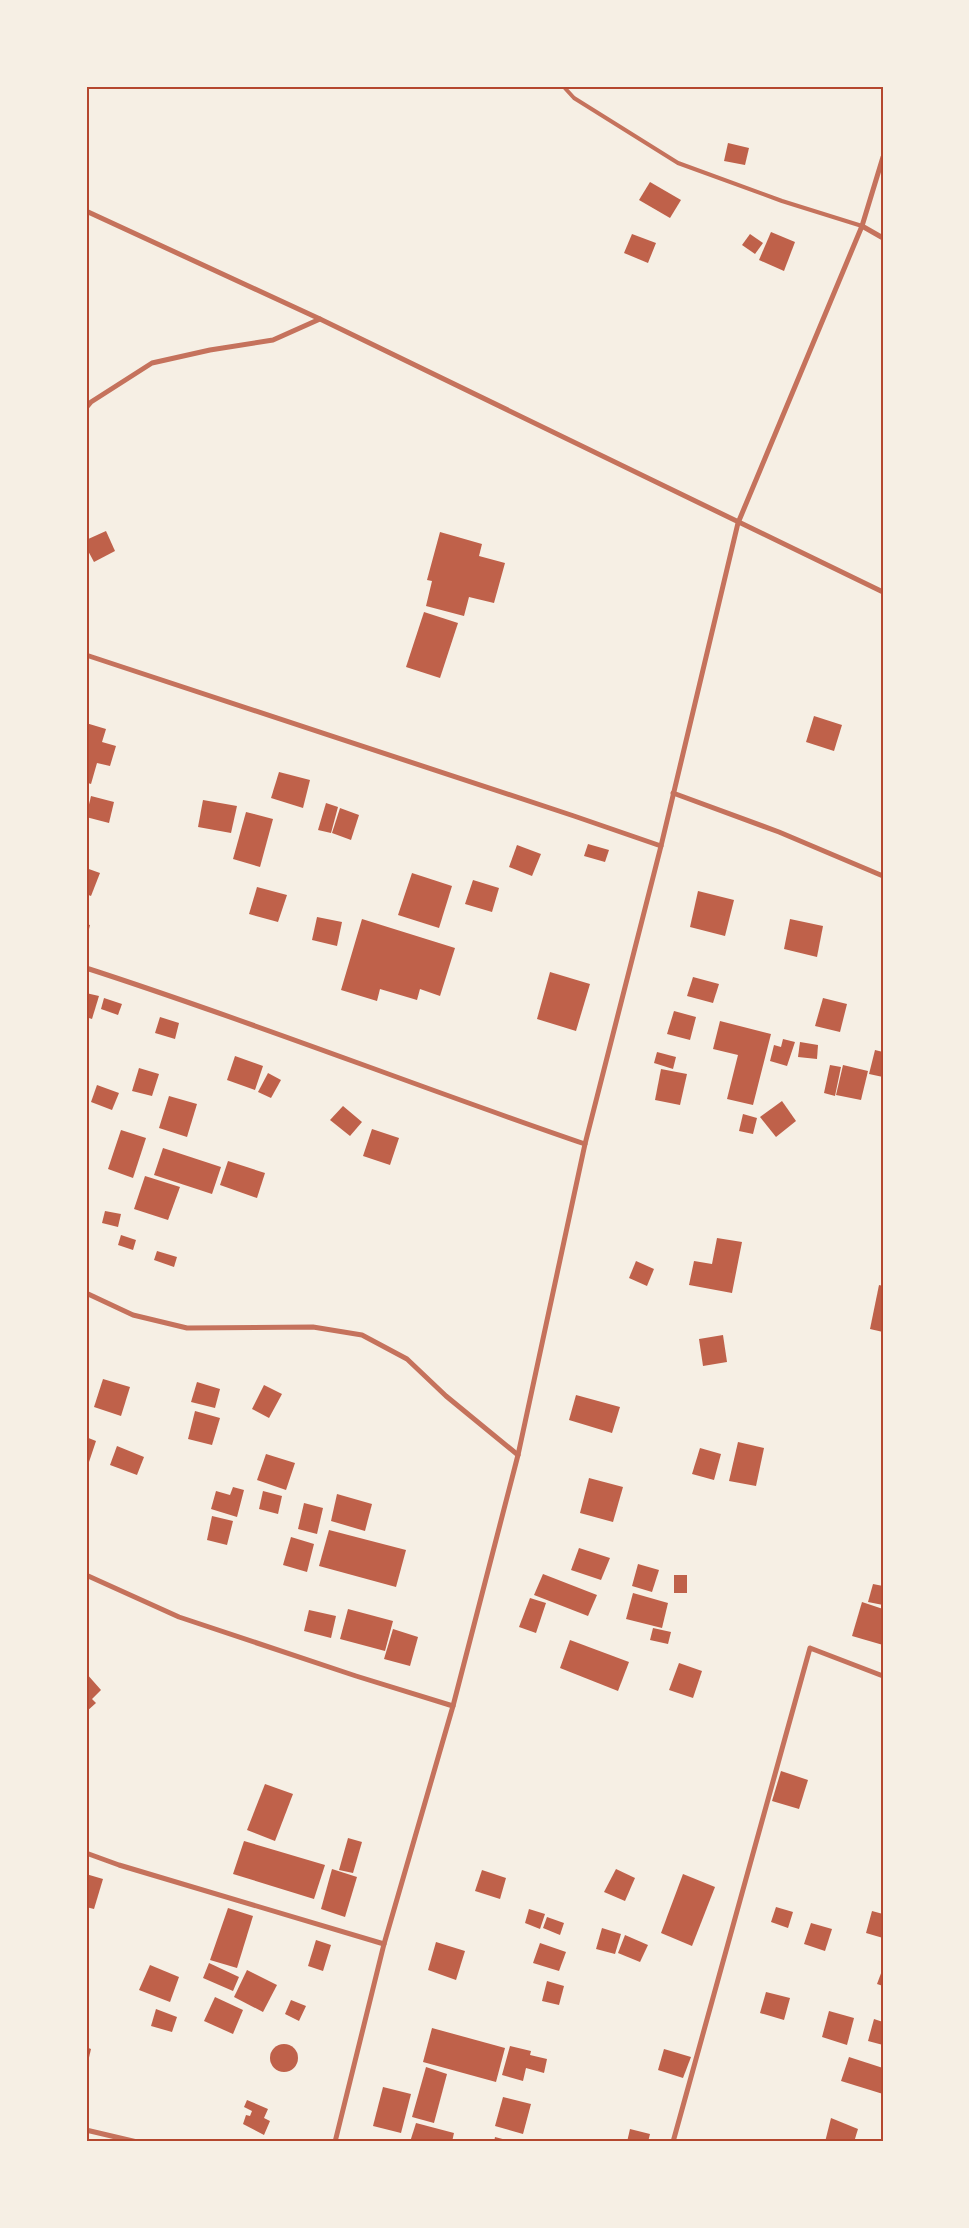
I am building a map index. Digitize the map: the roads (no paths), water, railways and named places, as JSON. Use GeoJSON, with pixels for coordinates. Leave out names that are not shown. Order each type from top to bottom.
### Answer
{"type":"FeatureCollection","features":[{"type":"Feature","properties":{"kind":"street"},"geometry":{"type":"LineString","coordinates":[[335,2142],[384,1944],[453,1706],[518,1455],[585,1144],[661,846],[738,523],[862,226],[883,157]]}},
{"type":"Feature","properties":{"kind":"street"},"geometry":{"type":"LineString","coordinates":[[86,211],[320,319],[883,592]]}},
{"type":"Feature","properties":{"kind":"street"},"geometry":{"type":"LineString","coordinates":[[862,226],[883,238]]}},
{"type":"Feature","properties":{"kind":"street"},"geometry":{"type":"LineString","coordinates":[[86,408],[91,402],[152,363],[210,350],[272,340],[320,319]]}},
{"type":"Feature","properties":{"kind":"street"},"geometry":{"type":"LineString","coordinates":[[86,655],[565,812],[661,846]]}},
{"type":"Feature","properties":{"kind":"street"},"geometry":{"type":"LineString","coordinates":[[673,793],[779,832],[883,876]]}},
{"type":"Feature","properties":{"kind":"street"},"geometry":{"type":"LineString","coordinates":[[86,968],[177,998],[352,1063],[585,1144]]}},
{"type":"Feature","properties":{"kind":"street"},"geometry":{"type":"LineString","coordinates":[[86,1293],[133,1315],[188,1328],[314,1327],[362,1335],[407,1359],[446,1396],[518,1455]]}},
{"type":"Feature","properties":{"kind":"street"},"geometry":{"type":"LineString","coordinates":[[86,1575],[180,1617],[356,1676],[453,1706]]}},
{"type":"Feature","properties":{"kind":"street"},"geometry":{"type":"LineString","coordinates":[[673,2142],[810,1648],[883,1676]]}},
{"type":"Feature","properties":{"kind":"street"},"geometry":{"type":"LineString","coordinates":[[86,1853],[128,1868],[384,1944]]}},
{"type":"Feature","properties":{"kind":"street"},"geometry":{"type":"LineString","coordinates":[[86,2130],[137,2142]]}},
{"type":"Feature","properties":{"kind":"lane"},"geometry":{"type":"LineString","coordinates":[[563,86],[574,98],[678,163],[782,201],[862,226]]}}]}
